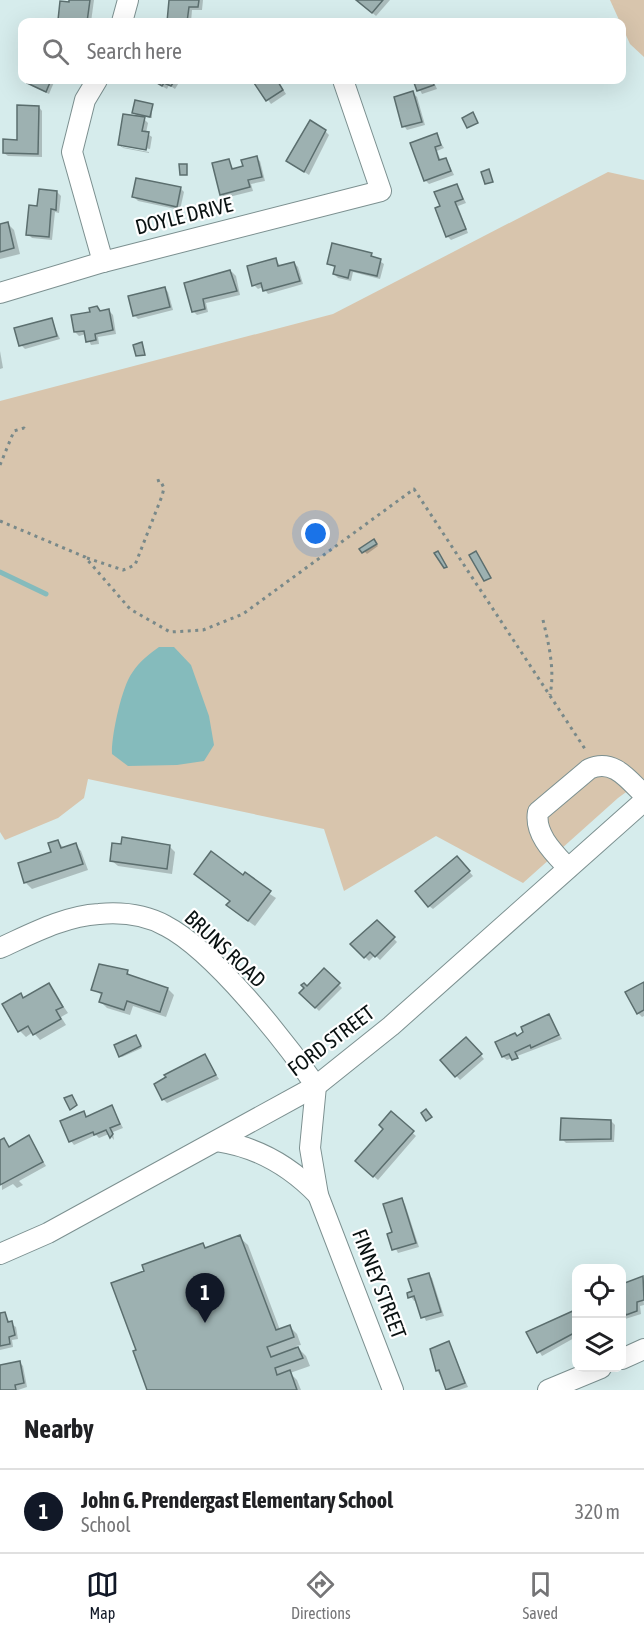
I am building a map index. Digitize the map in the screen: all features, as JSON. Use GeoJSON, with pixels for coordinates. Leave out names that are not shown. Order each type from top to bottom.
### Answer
{"type":"FeatureCollection","features":[{"type":"Feature","properties":{"kind":"street"},"geometry":{"type":"LineString","coordinates":[[123,18],[128,0]]}},
{"type":"Feature","properties":{"kind":"street"},"geometry":{"type":"LineString","coordinates":[[95,84],[85,100],[72,152],[103,261]]}},
{"type":"Feature","properties":{"kind":"street","name":"DOYLE DRIVE"},"geometry":{"type":"LineString","coordinates":[[0,293],[103,261],[381,190],[344,84]]}},
{"type":"Feature","properties":{"kind":"street"},"geometry":{"type":"LineString","coordinates":[[568,868],[541,832],[536,822],[538,812],[589,769],[597,765],[615,768],[644,795]]}},
{"type":"Feature","properties":{"kind":"street","name":"FORD STREET"},"geometry":{"type":"LineString","coordinates":[[0,1254],[48,1233],[316,1086],[391,1026],[644,801]]}},
{"type":"Feature","properties":{"kind":"street","name":"BRUNS ROAD"},"geometry":{"type":"LineString","coordinates":[[0,948],[73,917],[120,913],[147,918],[166,926],[186,939],[236,986],[316,1086]]}},
{"type":"Feature","properties":{"kind":"street","name":"FINNEY STREET"},"geometry":{"type":"LineString","coordinates":[[316,1086],[310,1148],[318,1196],[393,1390]]}},
{"type":"Feature","properties":{"kind":"street","name":"FINNEY STREET"},"geometry":{"type":"LineString","coordinates":[[217,1141],[241,1144],[281,1163],[300,1177],[318,1196]]}},
{"type":"Feature","properties":{"kind":"street"},"geometry":{"type":"LineString","coordinates":[[626,1357],[644,1349]]}},
{"type":"Feature","properties":{"kind":"street"},"geometry":{"type":"LineString","coordinates":[[548,1390],[591,1372]]}},
{"type":"Feature","properties":{"kind":"path"},"geometry":{"type":"LineString","coordinates":[[0,465],[14,431],[24,428],[26,431]]}},
{"type":"Feature","properties":{"kind":"path"},"geometry":{"type":"LineString","coordinates":[[0,522],[123,570],[135,565],[162,496],[164,488],[160,480],[157,481]]}},
{"type":"Feature","properties":{"kind":"path"},"geometry":{"type":"LineString","coordinates":[[85,557],[130,609],[171,632],[203,630],[243,614],[414,489],[597,765]]}},
{"type":"Feature","properties":{"kind":"path"},"geometry":{"type":"LineString","coordinates":[[543,620],[552,673],[550,696]]}},
{"type":"Feature","properties":{"kind":"shaded area"},"geometry":{"type":"Polygon","coordinates":[[[610,0],[644,0],[644,57],[630,44],[626,35],[626,18],[618,18],[610,0]]]}},
{"type":"Feature","properties":{"kind":"shaded area"},"geometry":{"type":"Polygon","coordinates":[[[608,172],[644,180],[644,779],[618,798],[523,883],[436,836],[344,891],[324,829],[88,779],[84,798],[58,818],[5,840],[0,832],[0,401],[333,314],[608,172]]]}},
{"type":"Feature","properties":{"kind":"water"},"geometry":{"type":"Polygon","coordinates":[[[159,647],[174,647],[191,665],[209,716],[214,745],[204,761],[177,765],[128,766],[112,754],[113,736],[121,700],[128,680],[135,669],[159,647]]]}},
{"type":"Feature","properties":{"kind":"building"},"geometry":{"type":"Polygon","coordinates":[[[69,0],[90,0],[88,18],[58,18],[60,1],[69,2],[69,0]]]}},
{"type":"Feature","properties":{"kind":"building"},"geometry":{"type":"Polygon","coordinates":[[[169,0],[199,0],[198,7],[189,7],[188,18],[167,18],[169,0]]]}},
{"type":"Feature","properties":{"kind":"building"},"geometry":{"type":"Polygon","coordinates":[[[356,0],[383,0],[372,13],[356,0]]]}},
{"type":"Feature","properties":{"kind":"building"},"geometry":{"type":"Polygon","coordinates":[[[29,84],[49,84],[46,92],[29,84]]]}},
{"type":"Feature","properties":{"kind":"building"},"geometry":{"type":"Polygon","coordinates":[[[255,84],[279,84],[283,90],[266,101],[255,84]]]}},
{"type":"Feature","properties":{"kind":"building"},"geometry":{"type":"Polygon","coordinates":[[[414,84],[434,85],[417,91],[414,84]]]}},
{"type":"Feature","properties":{"kind":"building"},"geometry":{"type":"Polygon","coordinates":[[[413,91],[422,122],[402,127],[394,97],[413,91]]]}},
{"type":"Feature","properties":{"kind":"building"},"geometry":{"type":"Polygon","coordinates":[[[135,100],[153,104],[150,117],[132,113],[135,100]]]}},
{"type":"Feature","properties":{"kind":"building"},"geometry":{"type":"Polygon","coordinates":[[[17,105],[39,106],[38,154],[3,153],[3,139],[17,140],[17,105]]]}},
{"type":"Feature","properties":{"kind":"building"},"geometry":{"type":"Polygon","coordinates":[[[473,112],[478,123],[467,128],[462,118],[473,112]]]}},
{"type":"Feature","properties":{"kind":"building"},"geometry":{"type":"Polygon","coordinates":[[[123,114],[145,117],[142,131],[149,132],[146,150],[118,145],[123,114]]]}},
{"type":"Feature","properties":{"kind":"building"},"geometry":{"type":"Polygon","coordinates":[[[310,120],[326,130],[304,172],[286,161],[310,120]]]}},
{"type":"Feature","properties":{"kind":"building"},"geometry":{"type":"Polygon","coordinates":[[[437,133],[441,145],[435,147],[439,160],[446,158],[451,171],[424,181],[410,143],[437,133]]]}},
{"type":"Feature","properties":{"kind":"building"},"geometry":{"type":"Polygon","coordinates":[[[257,156],[262,177],[248,180],[250,187],[220,195],[212,163],[229,159],[232,169],[243,166],[241,160],[257,156]]]}},
{"type":"Feature","properties":{"kind":"building"},"geometry":{"type":"Polygon","coordinates":[[[179,164],[187,164],[187,175],[180,175],[179,164]]]}},
{"type":"Feature","properties":{"kind":"building"},"geometry":{"type":"Polygon","coordinates":[[[489,169],[493,182],[485,184],[481,172],[489,169]]]}},
{"type":"Feature","properties":{"kind":"building"},"geometry":{"type":"Polygon","coordinates":[[[136,178],[181,187],[177,207],[132,197],[136,178]]]}},
{"type":"Feature","properties":{"kind":"building"},"geometry":{"type":"Polygon","coordinates":[[[457,184],[463,199],[455,202],[466,229],[446,237],[435,208],[440,206],[434,192],[457,184]]]}},
{"type":"Feature","properties":{"kind":"building"},"geometry":{"type":"Polygon","coordinates":[[[39,189],[57,191],[56,210],[51,209],[49,237],[26,235],[29,205],[37,206],[39,189]]]}},
{"type":"Feature","properties":{"kind":"building"},"geometry":{"type":"Polygon","coordinates":[[[8,222],[14,248],[0,252],[0,224],[8,222]]]}},
{"type":"Feature","properties":{"kind":"building"},"geometry":{"type":"Polygon","coordinates":[[[332,243],[372,253],[371,256],[381,259],[377,276],[350,270],[348,278],[333,274],[335,266],[327,264],[332,243]]]}},
{"type":"Feature","properties":{"kind":"building"},"geometry":{"type":"Polygon","coordinates":[[[276,258],[278,266],[294,262],[300,281],[263,291],[261,283],[252,286],[247,266],[276,258]]]}},
{"type":"Feature","properties":{"kind":"building"},"geometry":{"type":"Polygon","coordinates":[[[230,270],[237,291],[203,299],[205,309],[192,312],[184,283],[230,270]]]}},
{"type":"Feature","properties":{"kind":"building"},"geometry":{"type":"Polygon","coordinates":[[[165,287],[170,307],[133,316],[128,296],[165,287]]]}},
{"type":"Feature","properties":{"kind":"building"},"geometry":{"type":"Polygon","coordinates":[[[97,306],[100,311],[109,309],[113,330],[95,334],[96,340],[86,342],[84,331],[74,332],[71,315],[90,312],[89,308],[97,306]]]}},
{"type":"Feature","properties":{"kind":"building"},"geometry":{"type":"Polygon","coordinates":[[[52,318],[57,336],[19,346],[14,328],[52,318]]]}},
{"type":"Feature","properties":{"kind":"building"},"geometry":{"type":"Polygon","coordinates":[[[142,342],[145,355],[136,356],[133,345],[142,342]]]}},
{"type":"Feature","properties":{"kind":"building"},"geometry":{"type":"Polygon","coordinates":[[[374,539],[377,544],[362,553],[359,549],[374,539]]]}},
{"type":"Feature","properties":{"kind":"building"},"geometry":{"type":"Polygon","coordinates":[[[438,551],[447,567],[444,568],[434,553],[438,551]]]}},
{"type":"Feature","properties":{"kind":"building"},"geometry":{"type":"Polygon","coordinates":[[[476,551],[491,578],[484,581],[469,555],[476,551]]]}},
{"type":"Feature","properties":{"kind":"building"},"geometry":{"type":"Polygon","coordinates":[[[122,837],[170,845],[167,869],[110,861],[112,843],[121,844],[122,837]]]}},
{"type":"Feature","properties":{"kind":"building"},"geometry":{"type":"Polygon","coordinates":[[[58,840],[61,848],[76,843],[83,864],[24,883],[18,863],[51,852],[48,843],[58,840]]]}},
{"type":"Feature","properties":{"kind":"building"},"geometry":{"type":"Polygon","coordinates":[[[211,851],[243,875],[245,872],[271,891],[248,921],[226,905],[230,901],[194,874],[211,851]]]}},
{"type":"Feature","properties":{"kind":"building"},"geometry":{"type":"Polygon","coordinates":[[[457,856],[470,871],[428,907],[415,891],[457,856]]]}},
{"type":"Feature","properties":{"kind":"building"},"geometry":{"type":"Polygon","coordinates":[[[377,920],[395,937],[375,957],[370,952],[364,958],[350,944],[377,920]]]}},
{"type":"Feature","properties":{"kind":"building"},"geometry":{"type":"Polygon","coordinates":[[[99,964],[128,970],[127,974],[168,988],[160,1012],[127,1001],[124,1010],[99,1002],[102,993],[91,990],[99,964]]]}},
{"type":"Feature","properties":{"kind":"building"},"geometry":{"type":"Polygon","coordinates":[[[324,968],[340,983],[315,1008],[299,993],[304,988],[301,985],[304,983],[307,986],[324,968]]]}},
{"type":"Feature","properties":{"kind":"building"},"geometry":{"type":"Polygon","coordinates":[[[644,982],[644,1010],[637,1014],[625,992],[644,982]]]}},
{"type":"Feature","properties":{"kind":"building"},"geometry":{"type":"Polygon","coordinates":[[[49,983],[63,1007],[56,1010],[61,1019],[33,1035],[28,1026],[18,1032],[2,1004],[21,993],[23,998],[49,983]]]}},
{"type":"Feature","properties":{"kind":"building"},"geometry":{"type":"Polygon","coordinates":[[[549,1014],[559,1035],[531,1048],[530,1045],[515,1052],[518,1058],[512,1060],[509,1054],[502,1057],[495,1042],[515,1033],[517,1036],[523,1032],[521,1027],[549,1014]]]}},
{"type":"Feature","properties":{"kind":"building"},"geometry":{"type":"Polygon","coordinates":[[[136,1035],[141,1046],[119,1057],[114,1045],[136,1035]]]}},
{"type":"Feature","properties":{"kind":"building"},"geometry":{"type":"Polygon","coordinates":[[[466,1037],[482,1054],[455,1077],[440,1060],[466,1037]]]}},
{"type":"Feature","properties":{"kind":"building"},"geometry":{"type":"Polygon","coordinates":[[[205,1054],[216,1075],[162,1100],[154,1084],[166,1077],[164,1075],[205,1054]]]}},
{"type":"Feature","properties":{"kind":"building"},"geometry":{"type":"Polygon","coordinates":[[[72,1095],[77,1105],[70,1110],[64,1098],[72,1095]]]}},
{"type":"Feature","properties":{"kind":"building"},"geometry":{"type":"Polygon","coordinates":[[[112,1105],[120,1124],[110,1128],[113,1134],[110,1138],[106,1130],[94,1135],[93,1132],[69,1142],[60,1121],[84,1111],[86,1117],[112,1105]]]}},
{"type":"Feature","properties":{"kind":"building"},"geometry":{"type":"Polygon","coordinates":[[[426,1109],[432,1117],[426,1121],[421,1113],[426,1109]]]}},
{"type":"Feature","properties":{"kind":"building"},"geometry":{"type":"Polygon","coordinates":[[[391,1111],[414,1131],[373,1177],[355,1161],[383,1129],[379,1125],[391,1111]]]}},
{"type":"Feature","properties":{"kind":"building"},"geometry":{"type":"Polygon","coordinates":[[[561,1118],[611,1120],[611,1139],[560,1140],[561,1118]]]}},
{"type":"Feature","properties":{"kind":"building"},"geometry":{"type":"Polygon","coordinates":[[[29,1135],[43,1162],[0,1185],[0,1140],[4,1138],[9,1147],[29,1135]]]}},
{"type":"Feature","properties":{"kind":"building"},"geometry":{"type":"Polygon","coordinates":[[[402,1198],[416,1243],[392,1250],[387,1234],[392,1232],[383,1204],[402,1198]]]}},
{"type":"Feature","properties":{"kind":"building"},"geometry":{"type":"Polygon","coordinates":[[[240,1235],[276,1330],[290,1325],[294,1337],[267,1347],[271,1357],[298,1347],[303,1358],[275,1368],[277,1375],[290,1370],[297,1390],[147,1390],[133,1351],[136,1350],[111,1283],[144,1271],[142,1265],[203,1243],[205,1248],[240,1235]]]}},
{"type":"Feature","properties":{"kind":"building"},"geometry":{"type":"Polygon","coordinates":[[[429,1273],[441,1312],[421,1318],[414,1296],[408,1298],[407,1293],[412,1291],[408,1279],[429,1273]]]}},
{"type":"Feature","properties":{"kind":"building"},"geometry":{"type":"Polygon","coordinates":[[[643,1276],[644,1300],[637,1302],[637,1311],[626,1315],[626,1282],[643,1276]]]}},
{"type":"Feature","properties":{"kind":"building"},"geometry":{"type":"Polygon","coordinates":[[[572,1311],[572,1334],[537,1353],[526,1332],[572,1311]]]}},
{"type":"Feature","properties":{"kind":"building"},"geometry":{"type":"Polygon","coordinates":[[[5,1312],[8,1322],[12,1321],[15,1335],[9,1337],[10,1344],[0,1346],[0,1313],[5,1312]]]}},
{"type":"Feature","properties":{"kind":"building"},"geometry":{"type":"Polygon","coordinates":[[[449,1341],[465,1383],[446,1390],[439,1370],[436,1371],[430,1349],[449,1341]]]}},
{"type":"Feature","properties":{"kind":"building"},"geometry":{"type":"Polygon","coordinates":[[[20,1361],[24,1383],[15,1385],[16,1390],[0,1390],[0,1365],[20,1361]]]}},
{"type":"Feature","properties":{"kind":"waterway"},"geometry":{"type":"LineString","coordinates":[[0,572],[46,594]]}},
{"type":"Feature","properties":{"kind":"place","name":"John G. Prendergast Elementary School"},"geometry":{"type":"Point","coordinates":[205,1323]}}]}
